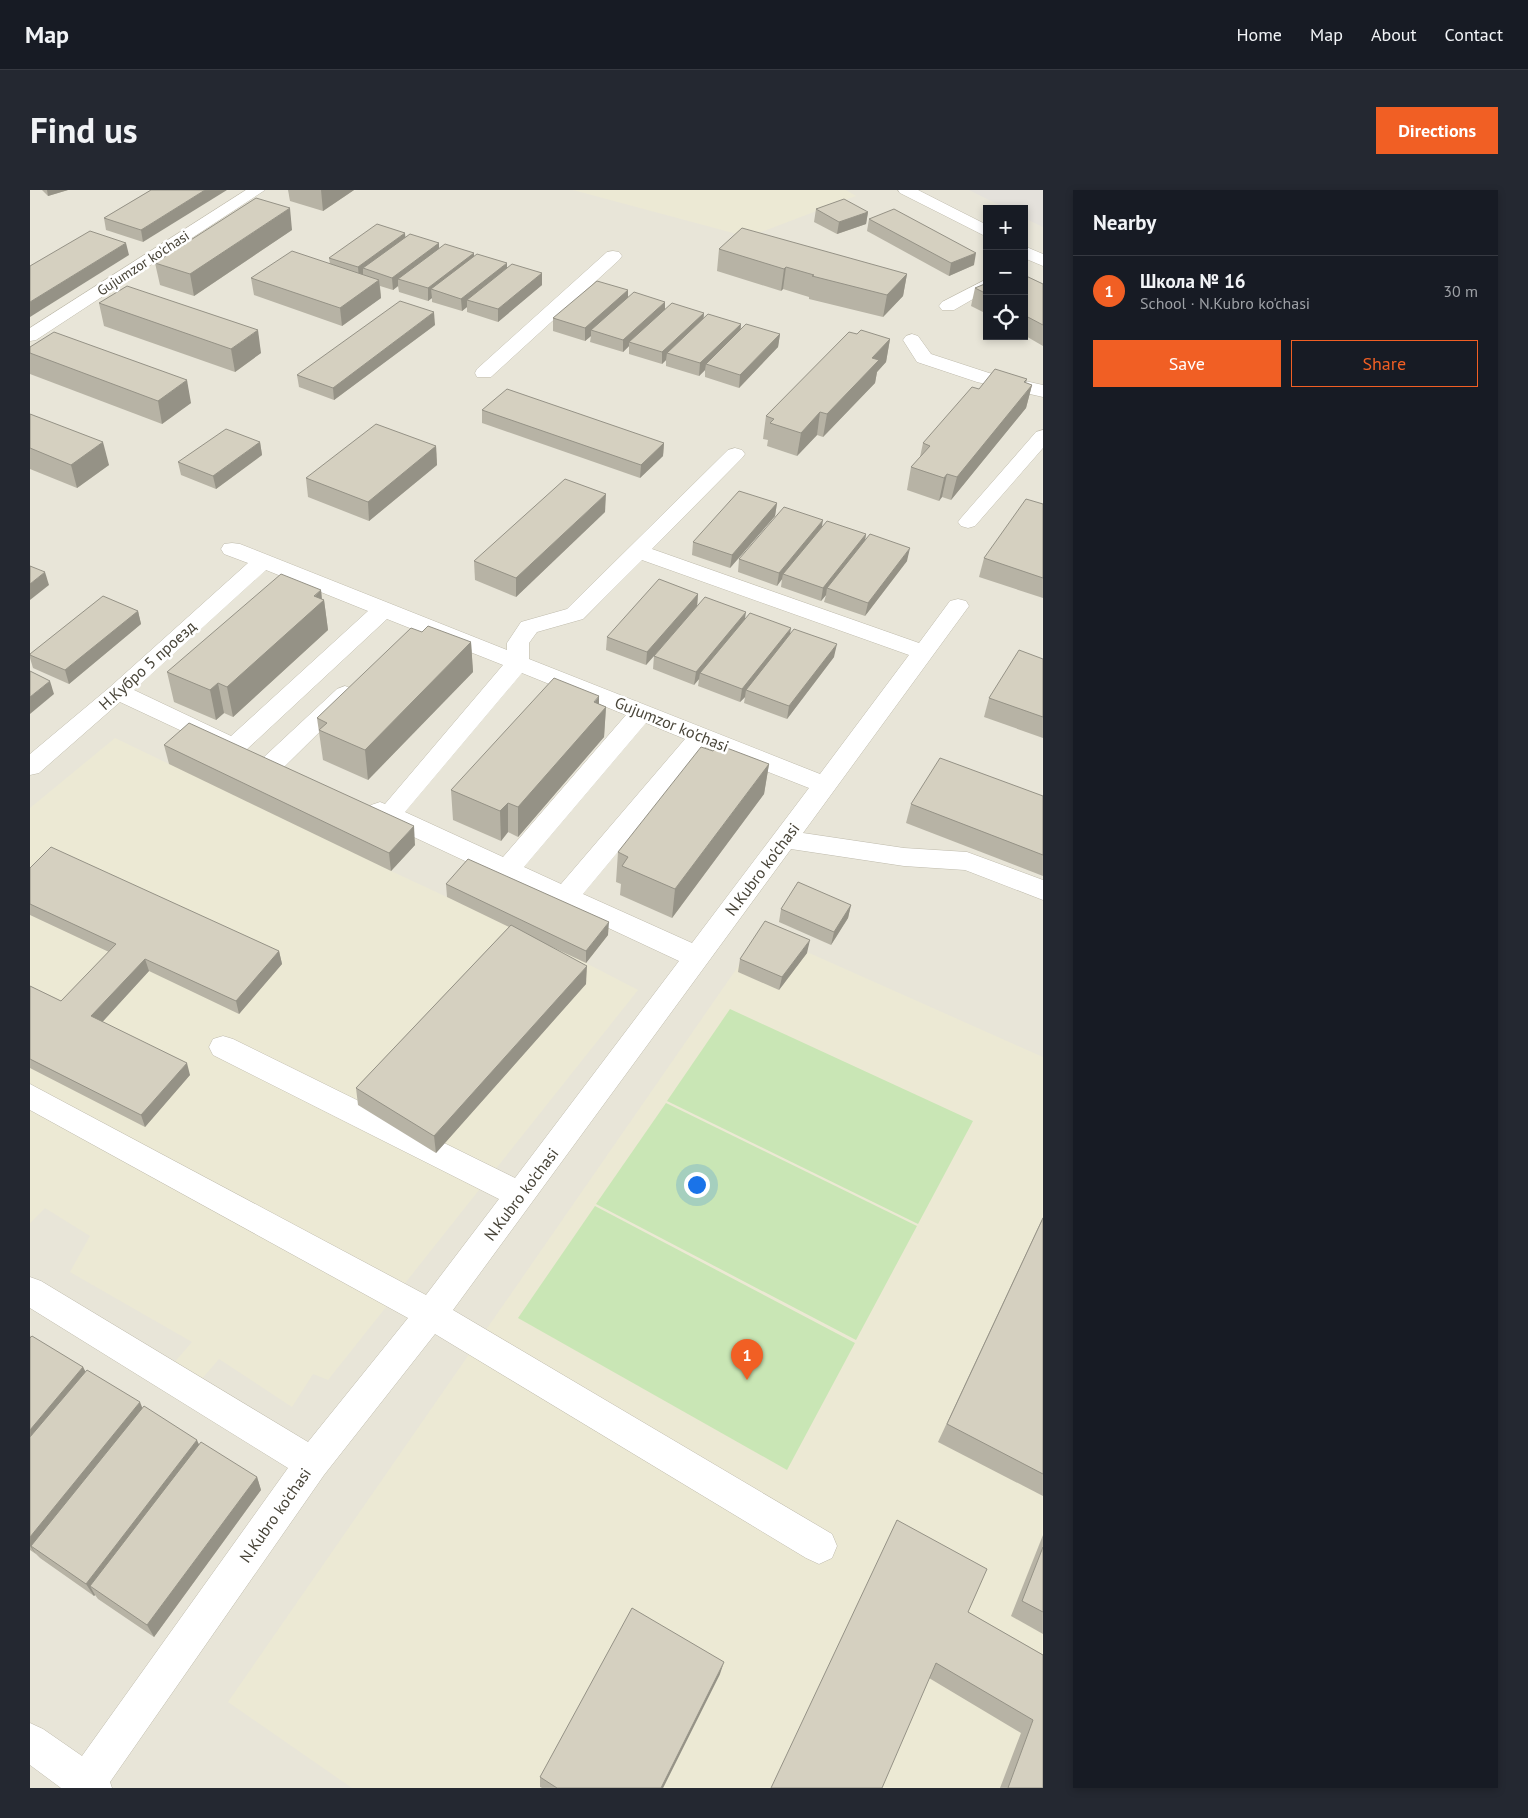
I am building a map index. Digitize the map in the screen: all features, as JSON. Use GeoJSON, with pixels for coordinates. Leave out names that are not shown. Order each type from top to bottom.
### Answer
{"type":"FeatureCollection","features":[{"type":"Feature","properties":{"kind":"street","name":"Gujumzor ko'chasi"},"geometry":{"type":"LineString","coordinates":[[30,336],[257,190]]}},
{"type":"Feature","properties":{"kind":"street"},"geometry":{"type":"LineString","coordinates":[[906,190],[983,230]]}},
{"type":"Feature","properties":{"kind":"street"},"geometry":{"type":"LineString","coordinates":[[484,373],[613,256]]}},
{"type":"Feature","properties":{"kind":"street"},"geometry":{"type":"LineString","coordinates":[[948,306],[983,286]]}},
{"type":"Feature","properties":{"kind":"street"},"geometry":{"type":"LineString","coordinates":[[912,340],[924,358],[984,378],[1043,392]]}},
{"type":"Feature","properties":{"kind":"street"},"geometry":{"type":"LineString","coordinates":[[968,522],[1043,436]]}},
{"type":"Feature","properties":{"kind":"street"},"geometry":{"type":"LineString","coordinates":[[389,816],[518,664],[518,643],[530,627],[575,614],[735,454]]}},
{"type":"Feature","properties":{"kind":"street","name":"Gujumzor ko'chasi"},"geometry":{"type":"LineString","coordinates":[[232,549],[383,610],[411,630],[518,664],[825,785]]}},
{"type":"Feature","properties":{"kind":"street"},"geometry":{"type":"LineString","coordinates":[[638,551],[923,652]]}},
{"type":"Feature","properties":{"kind":"street","name":"Н.Кубро 5 проезд"},"geometry":{"type":"LineString","coordinates":[[30,766],[118,692],[262,562]]}},
{"type":"Feature","properties":{"kind":"street","name":"N.Kubro ko'chasi"},"geometry":{"type":"LineString","coordinates":[[30,1742],[90,1786],[312,1463],[431,1314],[958,606]]}},
{"type":"Feature","properties":{"kind":"street"},"geometry":{"type":"LineString","coordinates":[[235,746],[383,610]]}},
{"type":"Feature","properties":{"kind":"street"},"geometry":{"type":"LineString","coordinates":[[273,763],[363,677]]}},
{"type":"Feature","properties":{"kind":"street"},"geometry":{"type":"LineString","coordinates":[[118,692],[300,775]]}},
{"type":"Feature","properties":{"kind":"street"},"geometry":{"type":"LineString","coordinates":[[507,870],[642,712]]}},
{"type":"Feature","properties":{"kind":"street"},"geometry":{"type":"LineString","coordinates":[[565,897],[701,736]]}},
{"type":"Feature","properties":{"kind":"street"},"geometry":{"type":"LineString","coordinates":[[362,803],[696,957]]}},
{"type":"Feature","properties":{"kind":"street"},"geometry":{"type":"LineString","coordinates":[[785,839],[904,857],[967,861],[1043,890]]}},
{"type":"Feature","properties":{"kind":"street"},"geometry":{"type":"LineString","coordinates":[[223,1047],[520,1195]]}},
{"type":"Feature","properties":{"kind":"street"},"geometry":{"type":"LineString","coordinates":[[30,1096],[431,1314],[819,1546]]}},
{"type":"Feature","properties":{"kind":"street"},"geometry":{"type":"LineString","coordinates":[[30,1291],[312,1463]]}},
{"type":"Feature","properties":{"kind":"shaded area"},"geometry":{"type":"Polygon","coordinates":[[[30,190],[1043,190],[1043,1788],[30,1788],[30,190]]]}},
{"type":"Feature","properties":{"kind":"shaded area"},"geometry":{"type":"Polygon","coordinates":[[[573,190],[846,190],[856,196],[748,237],[573,190]]]}},
{"type":"Feature","properties":{"kind":"shaded area"},"geometry":{"type":"Polygon","coordinates":[[[969,190],[1043,190],[1043,227],[1028,220],[1028,205],[999,205],[969,190]]]}},
{"type":"Feature","properties":{"kind":"shaded area"},"geometry":{"type":"Polygon","coordinates":[[[115,738],[169,764],[193,742],[415,845],[391,871],[447,897],[469,872],[608,935],[586,963],[638,990],[328,1380],[313,1374],[292,1407],[219,1359],[200,1381],[173,1364],[192,1342],[70,1272],[90,1236],[45,1208],[30,1223],[30,808],[115,738]]]}},
{"type":"Feature","properties":{"kind":"shaded area"},"geometry":{"type":"Polygon","coordinates":[[[762,932],[1043,1057],[1043,1788],[352,1788],[228,1702],[762,932]]]}},
{"type":"Feature","properties":{"kind":"green space"},"geometry":{"type":"Polygon","coordinates":[[[730,1009],[973,1121],[918,1224],[667,1101],[730,1009]]]}},
{"type":"Feature","properties":{"kind":"green space"},"geometry":{"type":"Polygon","coordinates":[[[666,1103],[917,1226],[856,1340],[596,1204],[666,1103]]]}},
{"type":"Feature","properties":{"kind":"green space"},"geometry":{"type":"Polygon","coordinates":[[[595,1206],[855,1343],[787,1470],[518,1318],[595,1206]]]}},
{"type":"Feature","properties":{"kind":"building"},"geometry":{"type":"Polygon","coordinates":[[[151,190],[205,190],[141,230],[104,218],[151,190]]]}},
{"type":"Feature","properties":{"kind":"building"},"geometry":{"type":"Polygon","coordinates":[[[256,198],[290,208],[190,274],[155,263],[256,198]]]}},
{"type":"Feature","properties":{"kind":"building"},"geometry":{"type":"Polygon","coordinates":[[[844,199],[868,212],[839,222],[816,209],[844,199]]]}},
{"type":"Feature","properties":{"kind":"building"},"geometry":{"type":"Polygon","coordinates":[[[894,209],[976,253],[951,263],[869,219],[894,209]]]}},
{"type":"Feature","properties":{"kind":"building"},"geometry":{"type":"Polygon","coordinates":[[[377,224],[405,233],[358,267],[329,258],[377,224]]]}},
{"type":"Feature","properties":{"kind":"building"},"geometry":{"type":"Polygon","coordinates":[[[742,228],[907,274],[887,295],[812,276],[814,275],[786,267],[784,269],[719,249],[742,228]]]}},
{"type":"Feature","properties":{"kind":"building"},"geometry":{"type":"Polygon","coordinates":[[[90,231],[126,243],[30,302],[30,266],[90,231]]]}},
{"type":"Feature","properties":{"kind":"building"},"geometry":{"type":"Polygon","coordinates":[[[410,234],[439,243],[392,278],[363,268],[410,234]]]}},
{"type":"Feature","properties":{"kind":"building"},"geometry":{"type":"Polygon","coordinates":[[[445,244],[474,253],[428,288],[398,279],[445,244]]]}},
{"type":"Feature","properties":{"kind":"building"},"geometry":{"type":"Polygon","coordinates":[[[292,251],[379,280],[340,308],[251,278],[292,251]]]}},
{"type":"Feature","properties":{"kind":"building"},"geometry":{"type":"Polygon","coordinates":[[[477,254],[507,263],[461,299],[431,289],[477,254]]]}},
{"type":"Feature","properties":{"kind":"building"},"geometry":{"type":"Polygon","coordinates":[[[512,264],[542,273],[498,309],[467,300],[512,264]]]}},
{"type":"Feature","properties":{"kind":"building"},"geometry":{"type":"Polygon","coordinates":[[[1028,277],[1043,284],[1043,325],[1028,317],[1028,277]]]}},
{"type":"Feature","properties":{"kind":"building"},"geometry":{"type":"Polygon","coordinates":[[[597,281],[628,290],[585,328],[553,318],[597,281]]]}},
{"type":"Feature","properties":{"kind":"building"},"geometry":{"type":"Polygon","coordinates":[[[983,285],[983,292],[975,288],[983,285]]]}},
{"type":"Feature","properties":{"kind":"building"},"geometry":{"type":"Polygon","coordinates":[[[127,286],[258,330],[231,349],[99,303],[127,286]]]}},
{"type":"Feature","properties":{"kind":"building"},"geometry":{"type":"Polygon","coordinates":[[[634,292],[665,302],[623,340],[591,330],[634,292]]]}},
{"type":"Feature","properties":{"kind":"building"},"geometry":{"type":"Polygon","coordinates":[[[400,301],[434,312],[333,388],[297,375],[400,301]]]}},
{"type":"Feature","properties":{"kind":"building"},"geometry":{"type":"Polygon","coordinates":[[[672,303],[704,313],[662,352],[629,342],[672,303]]]}},
{"type":"Feature","properties":{"kind":"building"},"geometry":{"type":"Polygon","coordinates":[[[708,314],[741,324],[700,363],[667,353],[708,314]]]}},
{"type":"Feature","properties":{"kind":"building"},"geometry":{"type":"Polygon","coordinates":[[[746,324],[780,334],[740,375],[706,364],[746,324]]]}},
{"type":"Feature","properties":{"kind":"building"},"geometry":{"type":"Polygon","coordinates":[[[861,330],[890,339],[872,358],[879,360],[827,414],[820,412],[801,433],[770,423],[774,419],[766,416],[849,332],[857,334],[861,330]]]}},
{"type":"Feature","properties":{"kind":"building"},"geometry":{"type":"Polygon","coordinates":[[[54,332],[187,380],[158,401],[30,353],[30,347],[54,332]]]}},
{"type":"Feature","properties":{"kind":"building"},"geometry":{"type":"Polygon","coordinates":[[[995,369],[1027,379],[1024,382],[1032,385],[957,477],[947,474],[944,478],[911,467],[930,446],[923,443],[972,387],[979,389],[995,369]]]}},
{"type":"Feature","properties":{"kind":"building"},"geometry":{"type":"Polygon","coordinates":[[[507,389],[664,443],[641,465],[482,410],[507,389]]]}},
{"type":"Feature","properties":{"kind":"building"},"geometry":{"type":"Polygon","coordinates":[[[30,414],[103,442],[71,465],[30,448],[30,414]]]}},
{"type":"Feature","properties":{"kind":"building"},"geometry":{"type":"Polygon","coordinates":[[[376,424],[436,446],[368,502],[306,478],[376,424]]]}},
{"type":"Feature","properties":{"kind":"building"},"geometry":{"type":"Polygon","coordinates":[[[226,429],[260,442],[213,476],[178,462],[226,429]]]}},
{"type":"Feature","properties":{"kind":"building"},"geometry":{"type":"Polygon","coordinates":[[[565,479],[606,494],[516,578],[474,561],[565,479]]]}},
{"type":"Feature","properties":{"kind":"building"},"geometry":{"type":"Polygon","coordinates":[[[739,491],[777,503],[732,555],[693,542],[739,491]]]}},
{"type":"Feature","properties":{"kind":"building"},"geometry":{"type":"Polygon","coordinates":[[[1026,499],[1043,504],[1043,578],[984,558],[1026,499]]]}},
{"type":"Feature","properties":{"kind":"building"},"geometry":{"type":"Polygon","coordinates":[[[784,507],[823,520],[779,573],[739,559],[784,507]]]}},
{"type":"Feature","properties":{"kind":"building"},"geometry":{"type":"Polygon","coordinates":[[[827,521],[866,534],[823,588],[783,574],[827,521]]]}},
{"type":"Feature","properties":{"kind":"building"},"geometry":{"type":"Polygon","coordinates":[[[870,534],[910,548],[868,603],[827,588],[870,534]]]}},
{"type":"Feature","properties":{"kind":"building"},"geometry":{"type":"Polygon","coordinates":[[[30,566],[45,572],[30,584],[30,566]]]}},
{"type":"Feature","properties":{"kind":"building"},"geometry":{"type":"Polygon","coordinates":[[[281,574],[321,590],[314,596],[324,600],[227,687],[218,683],[210,690],[167,672],[281,574]]]}},
{"type":"Feature","properties":{"kind":"building"},"geometry":{"type":"Polygon","coordinates":[[[659,579],[698,594],[647,652],[607,637],[659,579]]]}},
{"type":"Feature","properties":{"kind":"building"},"geometry":{"type":"Polygon","coordinates":[[[103,596],[138,611],[65,670],[30,655],[30,654],[103,596]]]}},
{"type":"Feature","properties":{"kind":"building"},"geometry":{"type":"Polygon","coordinates":[[[705,597],[746,612],[696,672],[654,656],[705,597]]]}},
{"type":"Feature","properties":{"kind":"building"},"geometry":{"type":"Polygon","coordinates":[[[750,613],[791,628],[742,689],[700,673],[750,613]]]}},
{"type":"Feature","properties":{"kind":"building"},"geometry":{"type":"Polygon","coordinates":[[[428,626],[471,642],[365,750],[319,730],[327,723],[317,718],[411,628],[422,632],[428,626]]]}},
{"type":"Feature","properties":{"kind":"building"},"geometry":{"type":"Polygon","coordinates":[[[794,629],[837,644],[789,706],[746,690],[794,629]]]}},
{"type":"Feature","properties":{"kind":"building"},"geometry":{"type":"Polygon","coordinates":[[[1019,650],[1043,659],[1043,717],[989,698],[1019,650]]]}},
{"type":"Feature","properties":{"kind":"building"},"geometry":{"type":"Polygon","coordinates":[[[30,671],[50,681],[30,697],[30,671]]]}},
{"type":"Feature","properties":{"kind":"building"},"geometry":{"type":"Polygon","coordinates":[[[554,678],[599,696],[594,702],[606,707],[518,807],[508,803],[500,811],[451,790],[554,678]]]}},
{"type":"Feature","properties":{"kind":"building"},"geometry":{"type":"Polygon","coordinates":[[[189,723],[414,826],[389,853],[164,745],[189,723]]]}},
{"type":"Feature","properties":{"kind":"building"},"geometry":{"type":"Polygon","coordinates":[[[719,745],[769,764],[675,889],[622,866],[628,857],[618,852],[701,747],[713,751],[719,745]]]}},
{"type":"Feature","properties":{"kind":"building"},"geometry":{"type":"Polygon","coordinates":[[[940,758],[1043,796],[1043,855],[911,804],[940,758]]]}},
{"type":"Feature","properties":{"kind":"building"},"geometry":{"type":"Polygon","coordinates":[[[51,847],[279,951],[236,1001],[145,959],[91,1016],[187,1063],[141,1115],[30,1059],[30,986],[61,1001],[116,944],[30,904],[30,868],[51,847]]]}},
{"type":"Feature","properties":{"kind":"building"},"geometry":{"type":"Polygon","coordinates":[[[468,859],[609,922],[586,951],[446,884],[468,859]]]}},
{"type":"Feature","properties":{"kind":"building"},"geometry":{"type":"Polygon","coordinates":[[[798,882],[851,905],[834,932],[781,909],[798,882]]]}},
{"type":"Feature","properties":{"kind":"building"},"geometry":{"type":"Polygon","coordinates":[[[765,921],[810,940],[782,977],[740,959],[765,921]]]}},
{"type":"Feature","properties":{"kind":"building"},"geometry":{"type":"Polygon","coordinates":[[[511,925],[587,966],[434,1136],[356,1088],[511,925]]]}},
{"type":"Feature","properties":{"kind":"building"},"geometry":{"type":"Polygon","coordinates":[[[1043,1218],[1043,1474],[947,1424],[1043,1218]]]}},
{"type":"Feature","properties":{"kind":"building"},"geometry":{"type":"Polygon","coordinates":[[[32,1336],[83,1367],[30,1430],[30,1338],[32,1336]]]}},
{"type":"Feature","properties":{"kind":"building"},"geometry":{"type":"Polygon","coordinates":[[[87,1370],[140,1402],[30,1537],[30,1437],[87,1370]]]}},
{"type":"Feature","properties":{"kind":"building"},"geometry":{"type":"Polygon","coordinates":[[[144,1406],[197,1440],[86,1584],[31,1546],[144,1406]]]}},
{"type":"Feature","properties":{"kind":"building"},"geometry":{"type":"Polygon","coordinates":[[[201,1442],[257,1477],[147,1625],[90,1586],[201,1442]]]}},
{"type":"Feature","properties":{"kind":"building"},"geometry":{"type":"Polygon","coordinates":[[[897,1520],[987,1569],[968,1612],[1043,1655],[1043,1788],[1008,1788],[1033,1720],[936,1663],[882,1788],[771,1788],[897,1520]]]}},
{"type":"Feature","properties":{"kind":"building"},"geometry":{"type":"Polygon","coordinates":[[[1043,1547],[1043,1612],[1022,1601],[1043,1547]]]}},
{"type":"Feature","properties":{"kind":"building"},"geometry":{"type":"Polygon","coordinates":[[[632,1608],[724,1662],[661,1788],[557,1788],[540,1777],[632,1608]]]}},
{"type":"Feature","properties":{"kind":"place","name":"Школа № 16"},"geometry":{"type":"Point","coordinates":[747,1380]}}]}
